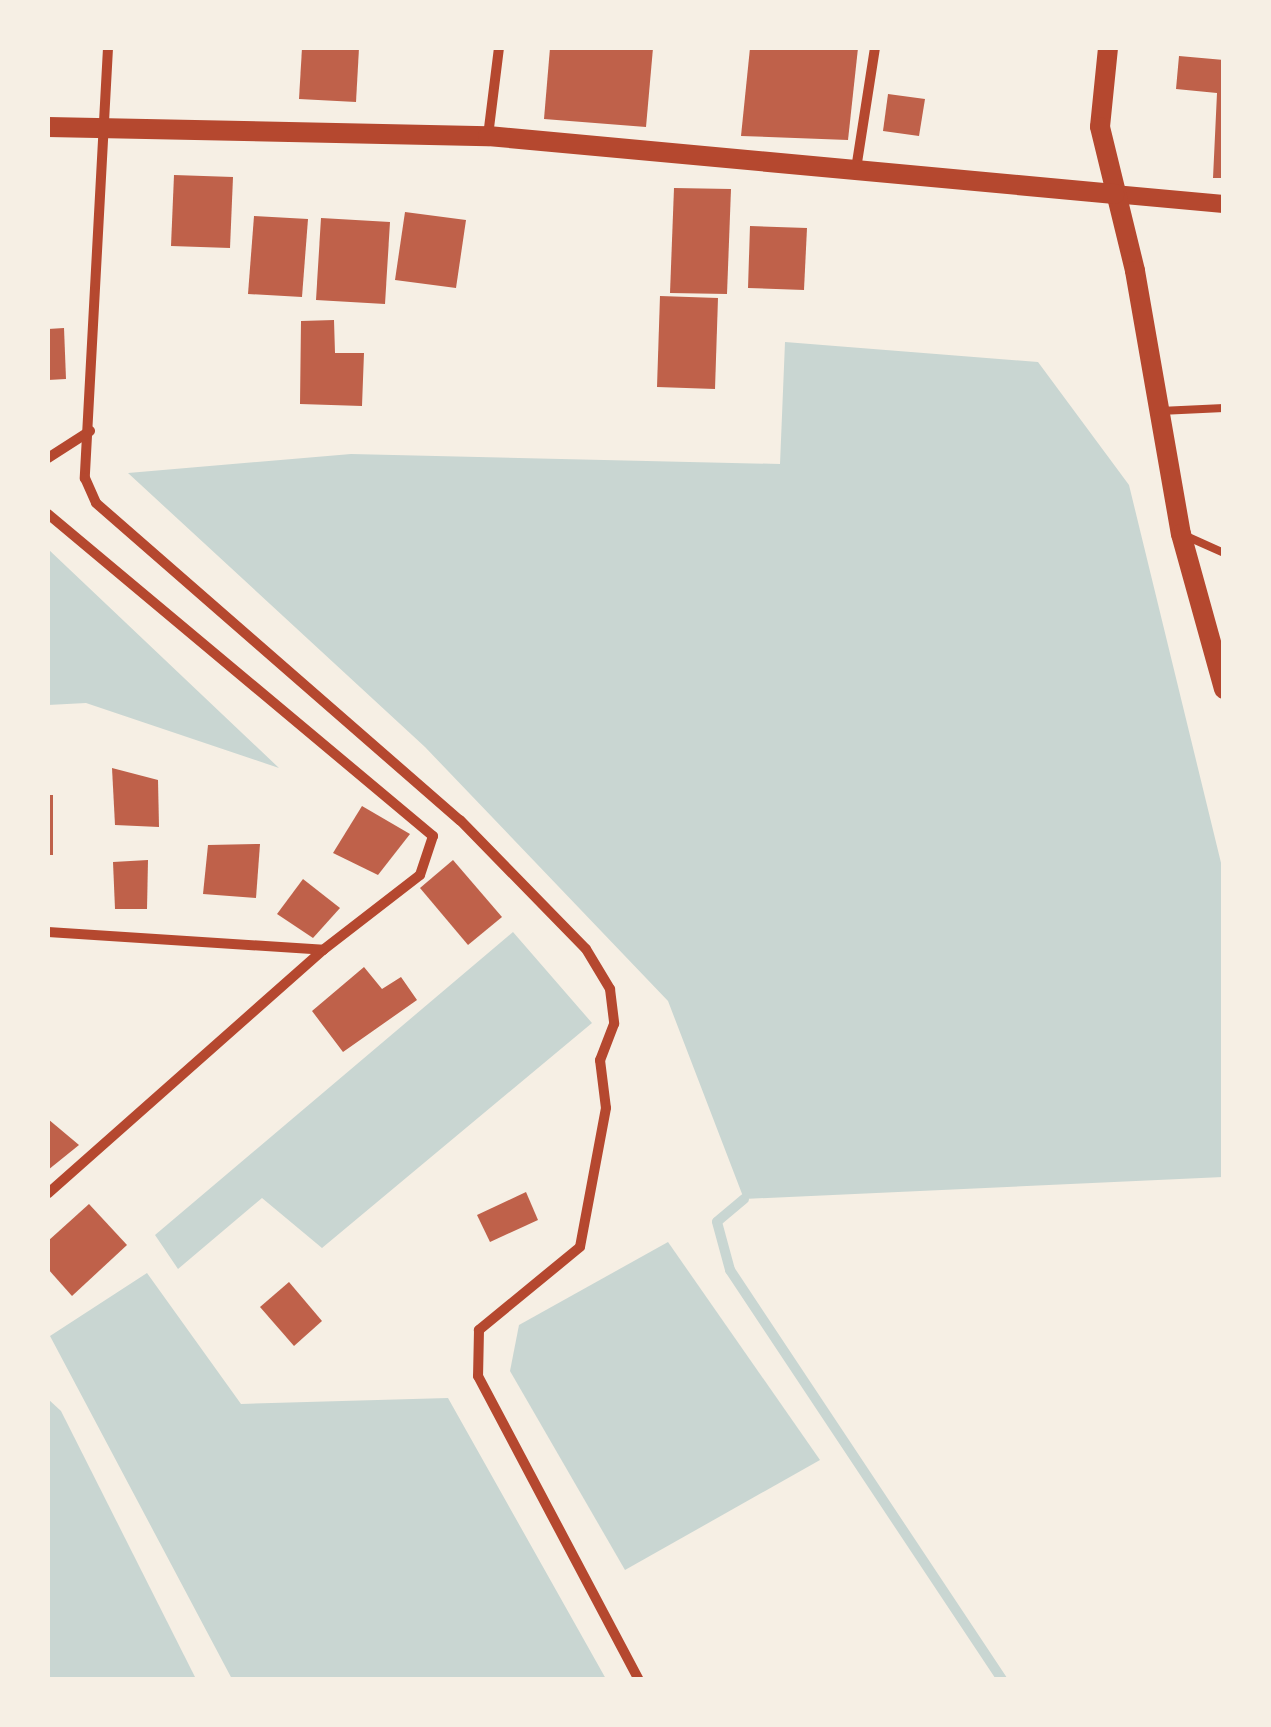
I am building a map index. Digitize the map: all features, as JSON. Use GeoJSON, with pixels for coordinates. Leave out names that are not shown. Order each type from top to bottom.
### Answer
{"type":"FeatureCollection","features":[{"type":"Feature","properties":{"kind":"main road"},"geometry":{"type":"LineString","coordinates":[[1108,48],[1100,127],[1135,271],[1181,534],[1224,689]]}},
{"type":"Feature","properties":{"kind":"main road"},"geometry":{"type":"LineString","coordinates":[[48,127],[488,136],[1114,194]]}},
{"type":"Feature","properties":{"kind":"street"},"geometry":{"type":"LineString","coordinates":[[108,48],[85,478],[96,503],[460,820],[586,949],[610,989],[614,1024],[600,1060],[606,1108],[580,1248],[478,1330],[478,1376],[639,1680]]}},
{"type":"Feature","properties":{"kind":"street"},"geometry":{"type":"LineString","coordinates":[[488,136],[499,48]]}},
{"type":"Feature","properties":{"kind":"street"},"geometry":{"type":"LineString","coordinates":[[856,170],[875,48]]}},
{"type":"Feature","properties":{"kind":"street"},"geometry":{"type":"LineString","coordinates":[[1114,194],[1224,204]]}},
{"type":"Feature","properties":{"kind":"street"},"geometry":{"type":"LineString","coordinates":[[48,458],[90,431]]}},
{"type":"Feature","properties":{"kind":"street"},"geometry":{"type":"LineString","coordinates":[[48,514],[434,836],[420,875],[323,950],[48,1193]]}},
{"type":"Feature","properties":{"kind":"street"},"geometry":{"type":"LineString","coordinates":[[48,932],[323,950]]}},
{"type":"Feature","properties":{"kind":"lane"},"geometry":{"type":"LineString","coordinates":[[1160,411],[1224,408]]}},
{"type":"Feature","properties":{"kind":"lane"},"geometry":{"type":"LineString","coordinates":[[1181,534],[1224,552]]}},
{"type":"Feature","properties":{"kind":"shaded area"},"geometry":{"type":"Polygon","coordinates":[[[785,342],[1038,362],[1129,485],[1223,871],[1223,1177],[744,1199],[668,1001],[425,747],[128,473],[351,454],[780,464],[785,342]]]}},
{"type":"Feature","properties":{"kind":"shaded area"},"geometry":{"type":"Polygon","coordinates":[[[48,549],[279,768],[86,703],[48,705],[48,549]]]}},
{"type":"Feature","properties":{"kind":"shaded area"},"geometry":{"type":"Polygon","coordinates":[[[513,932],[592,1023],[322,1248],[262,1198],[178,1269],[155,1235],[513,932]]]}},
{"type":"Feature","properties":{"kind":"shaded area"},"geometry":{"type":"Polygon","coordinates":[[[668,1242],[820,1460],[625,1570],[510,1371],[519,1325],[668,1242]]]}},
{"type":"Feature","properties":{"kind":"shaded area"},"geometry":{"type":"Polygon","coordinates":[[[147,1273],[241,1404],[448,1398],[606,1679],[232,1679],[50,1336],[147,1273]]]}},
{"type":"Feature","properties":{"kind":"shaded area"},"geometry":{"type":"Polygon","coordinates":[[[48,1399],[61,1411],[196,1679],[48,1679],[48,1399]]]}},
{"type":"Feature","properties":{"kind":"building"},"geometry":{"type":"Polygon","coordinates":[[[302,48],[359,48],[356,102],[299,99],[302,48]]]}},
{"type":"Feature","properties":{"kind":"building"},"geometry":{"type":"Polygon","coordinates":[[[550,48],[653,48],[646,127],[544,119],[550,48]]]}},
{"type":"Feature","properties":{"kind":"building"},"geometry":{"type":"Polygon","coordinates":[[[750,48],[858,48],[848,140],[741,136],[750,48]]]}},
{"type":"Feature","properties":{"kind":"building"},"geometry":{"type":"Polygon","coordinates":[[[1179,56],[1224,60],[1224,178],[1213,178],[1217,93],[1176,89],[1179,56]]]}},
{"type":"Feature","properties":{"kind":"building"},"geometry":{"type":"Polygon","coordinates":[[[888,94],[925,99],[919,136],[883,131],[888,94]]]}},
{"type":"Feature","properties":{"kind":"building"},"geometry":{"type":"Polygon","coordinates":[[[174,175],[233,177],[230,248],[171,246],[174,175]]]}},
{"type":"Feature","properties":{"kind":"building"},"geometry":{"type":"Polygon","coordinates":[[[674,188],[731,189],[727,294],[670,293],[674,188]]]}},
{"type":"Feature","properties":{"kind":"building"},"geometry":{"type":"Polygon","coordinates":[[[405,212],[466,220],[456,288],[395,280],[405,212]]]}},
{"type":"Feature","properties":{"kind":"building"},"geometry":{"type":"Polygon","coordinates":[[[254,216],[308,219],[302,297],[248,294],[254,216]]]}},
{"type":"Feature","properties":{"kind":"building"},"geometry":{"type":"Polygon","coordinates":[[[321,218],[390,222],[385,304],[316,300],[321,218]]]}},
{"type":"Feature","properties":{"kind":"building"},"geometry":{"type":"Polygon","coordinates":[[[750,226],[807,228],[804,290],[748,288],[750,226]]]}},
{"type":"Feature","properties":{"kind":"building"},"geometry":{"type":"Polygon","coordinates":[[[660,296],[718,298],[715,389],[657,387],[660,296]]]}},
{"type":"Feature","properties":{"kind":"building"},"geometry":{"type":"Polygon","coordinates":[[[334,320],[335,353],[364,353],[362,406],[300,404],[301,321],[334,320]]]}},
{"type":"Feature","properties":{"kind":"building"},"geometry":{"type":"Polygon","coordinates":[[[64,328],[66,379],[48,380],[48,329],[64,328]]]}},
{"type":"Feature","properties":{"kind":"building"},"geometry":{"type":"Polygon","coordinates":[[[112,768],[158,780],[159,827],[115,825],[112,768]]]}},
{"type":"Feature","properties":{"kind":"building"},"geometry":{"type":"Polygon","coordinates":[[[48,795],[53,795],[53,855],[48,855],[48,795]]]}},
{"type":"Feature","properties":{"kind":"building"},"geometry":{"type":"Polygon","coordinates":[[[362,806],[410,834],[378,875],[333,853],[362,806]]]}},
{"type":"Feature","properties":{"kind":"building"},"geometry":{"type":"Polygon","coordinates":[[[260,844],[256,898],[203,894],[208,845],[260,844]]]}},
{"type":"Feature","properties":{"kind":"building"},"geometry":{"type":"Polygon","coordinates":[[[148,860],[147,909],[115,909],[113,862],[148,860]]]}},
{"type":"Feature","properties":{"kind":"building"},"geometry":{"type":"Polygon","coordinates":[[[453,860],[502,917],[468,945],[420,888],[453,860]]]}},
{"type":"Feature","properties":{"kind":"building"},"geometry":{"type":"Polygon","coordinates":[[[303,879],[340,908],[313,938],[277,914],[303,879]]]}},
{"type":"Feature","properties":{"kind":"building"},"geometry":{"type":"Polygon","coordinates":[[[364,967],[382,989],[401,977],[417,1000],[343,1052],[312,1011],[364,967]]]}},
{"type":"Feature","properties":{"kind":"building"},"geometry":{"type":"Polygon","coordinates":[[[48,1119],[79,1145],[48,1170],[48,1119]]]}},
{"type":"Feature","properties":{"kind":"building"},"geometry":{"type":"Polygon","coordinates":[[[526,1192],[538,1220],[490,1242],[477,1215],[526,1192]]]}},
{"type":"Feature","properties":{"kind":"building"},"geometry":{"type":"Polygon","coordinates":[[[89,1204],[127,1245],[72,1296],[48,1269],[48,1241],[89,1204]]]}},
{"type":"Feature","properties":{"kind":"building"},"geometry":{"type":"Polygon","coordinates":[[[289,1282],[322,1321],[294,1346],[260,1307],[289,1282]]]}},
{"type":"Feature","properties":{"kind":"waterway"},"geometry":{"type":"LineString","coordinates":[[744,1199],[717,1222],[730,1270],[1002,1680]]}}]}
